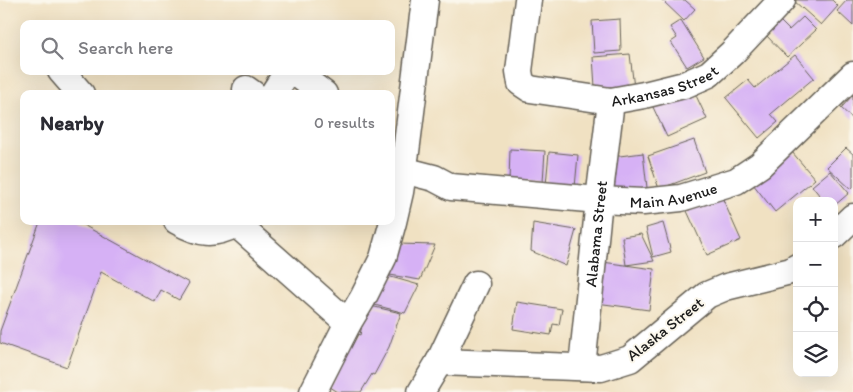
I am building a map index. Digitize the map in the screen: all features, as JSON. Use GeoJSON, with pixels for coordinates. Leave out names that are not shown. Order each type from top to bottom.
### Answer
{"type":"FeatureCollection","features":[{"type":"Feature","properties":{"kind":"street"},"geometry":{"type":"LineString","coordinates":[[395,205],[425,0]]}},
{"type":"Feature","properties":{"kind":"street","name":"Arkansas Street"},"geometry":{"type":"LineString","coordinates":[[528,0],[519,71],[521,83],[530,89],[610,101],[644,96],[684,85],[709,74],[732,53],[782,0]]}},
{"type":"Feature","properties":{"kind":"street"},"geometry":{"type":"LineString","coordinates":[[64,75],[77,90]]}},
{"type":"Feature","properties":{"kind":"street"},"geometry":{"type":"LineString","coordinates":[[276,90],[285,75]]}},
{"type":"Feature","properties":{"kind":"street"},"geometry":{"type":"LineString","coordinates":[[298,75],[319,90]]}},
{"type":"Feature","properties":{"kind":"street","name":"Main Avenue"},"geometry":{"type":"LineString","coordinates":[[400,164],[451,187],[599,200],[643,202],[681,198],[736,181],[760,165],[853,75]]}},
{"type":"Feature","properties":{"kind":"street","name":"Alabama Street"},"geometry":{"type":"LineString","coordinates":[[582,367],[610,101]]}},
{"type":"Feature","properties":{"kind":"street"},"geometry":{"type":"LineString","coordinates":[[838,231],[853,217]]}},
{"type":"Feature","properties":{"kind":"street"},"geometry":{"type":"LineString","coordinates":[[186,225],[210,233],[225,230],[232,225]]}},
{"type":"Feature","properties":{"kind":"street"},"geometry":{"type":"LineString","coordinates":[[237,225],[348,323]]}},
{"type":"Feature","properties":{"kind":"street"},"geometry":{"type":"LineString","coordinates":[[313,392],[383,258],[392,225]]}},
{"type":"Feature","properties":{"kind":"street","name":"Alaska Street"},"geometry":{"type":"LineString","coordinates":[[439,362],[601,368],[630,359],[708,295],[726,287],[793,269]]}},
{"type":"Feature","properties":{"kind":"street"},"geometry":{"type":"LineString","coordinates":[[421,392],[439,362],[476,284]]}},
{"type":"Feature","properties":{"kind":"building"},"geometry":{"type":"Polygon","coordinates":[[[662,0],[685,0],[695,9],[684,21],[662,0]]]}},
{"type":"Feature","properties":{"kind":"building"},"geometry":{"type":"Polygon","coordinates":[[[793,0],[832,0],[838,6],[821,25],[793,0]]]}},
{"type":"Feature","properties":{"kind":"building"},"geometry":{"type":"Polygon","coordinates":[[[847,0],[853,0],[853,26],[837,11],[847,0]]]}},
{"type":"Feature","properties":{"kind":"building"},"geometry":{"type":"Polygon","coordinates":[[[803,17],[816,30],[787,57],[765,34],[780,21],[789,30],[803,17]]]}},
{"type":"Feature","properties":{"kind":"building"},"geometry":{"type":"Polygon","coordinates":[[[620,19],[621,51],[594,53],[592,21],[620,19]]]}},
{"type":"Feature","properties":{"kind":"building"},"geometry":{"type":"Polygon","coordinates":[[[681,20],[704,57],[687,67],[671,42],[677,38],[670,27],[681,20]]]}},
{"type":"Feature","properties":{"kind":"building"},"geometry":{"type":"Polygon","coordinates":[[[630,54],[634,88],[595,87],[593,57],[630,54]]]}},
{"type":"Feature","properties":{"kind":"building"},"geometry":{"type":"Polygon","coordinates":[[[795,55],[814,78],[771,114],[778,122],[759,138],[726,98],[748,80],[755,88],[795,55]]]}},
{"type":"Feature","properties":{"kind":"building"},"geometry":{"type":"Polygon","coordinates":[[[692,87],[707,119],[667,137],[652,105],[692,87]]]}},
{"type":"Feature","properties":{"kind":"building"},"geometry":{"type":"Polygon","coordinates":[[[853,95],[853,119],[841,108],[853,95]]]}},
{"type":"Feature","properties":{"kind":"building"},"geometry":{"type":"Polygon","coordinates":[[[694,140],[705,172],[659,189],[648,156],[694,140]]]}},
{"type":"Feature","properties":{"kind":"building"},"geometry":{"type":"Polygon","coordinates":[[[846,148],[853,154],[853,187],[851,189],[827,167],[846,148]]]}},
{"type":"Feature","properties":{"kind":"building"},"geometry":{"type":"Polygon","coordinates":[[[510,149],[545,151],[543,182],[509,182],[510,149]]]}},
{"type":"Feature","properties":{"kind":"building"},"geometry":{"type":"Polygon","coordinates":[[[549,152],[578,155],[575,187],[546,185],[549,152]]]}},
{"type":"Feature","properties":{"kind":"building"},"geometry":{"type":"Polygon","coordinates":[[[792,152],[815,179],[775,212],[753,184],[792,152]]]}},
{"type":"Feature","properties":{"kind":"building"},"geometry":{"type":"Polygon","coordinates":[[[643,153],[647,188],[607,192],[604,158],[643,153]]]}},
{"type":"Feature","properties":{"kind":"building"},"geometry":{"type":"Polygon","coordinates":[[[830,171],[849,193],[838,203],[838,197],[821,197],[812,186],[830,171]]]}},
{"type":"Feature","properties":{"kind":"building"},"geometry":{"type":"Polygon","coordinates":[[[721,195],[741,240],[707,255],[687,211],[721,195]]]}},
{"type":"Feature","properties":{"kind":"building"},"geometry":{"type":"Polygon","coordinates":[[[533,223],[576,230],[566,266],[531,251],[533,223]]]}},
{"type":"Feature","properties":{"kind":"building"},"geometry":{"type":"Polygon","coordinates":[[[663,223],[671,252],[653,257],[646,228],[663,223]]]}},
{"type":"Feature","properties":{"kind":"building"},"geometry":{"type":"Polygon","coordinates":[[[39,225],[83,225],[189,283],[179,300],[161,290],[155,302],[101,272],[67,367],[0,343],[0,331],[39,225]]]}},
{"type":"Feature","properties":{"kind":"building"},"geometry":{"type":"Polygon","coordinates":[[[641,234],[654,261],[626,265],[622,237],[641,234]]]}},
{"type":"Feature","properties":{"kind":"building"},"geometry":{"type":"Polygon","coordinates":[[[398,244],[435,245],[420,280],[390,275],[398,244]]]}},
{"type":"Feature","properties":{"kind":"building"},"geometry":{"type":"Polygon","coordinates":[[[595,261],[654,269],[649,310],[589,302],[595,261]]]}},
{"type":"Feature","properties":{"kind":"building"},"geometry":{"type":"Polygon","coordinates":[[[384,275],[419,285],[405,313],[371,304],[384,275]]]}},
{"type":"Feature","properties":{"kind":"building"},"geometry":{"type":"Polygon","coordinates":[[[517,302],[562,309],[559,325],[553,324],[551,335],[513,329],[517,302]]]}},
{"type":"Feature","properties":{"kind":"building"},"geometry":{"type":"Polygon","coordinates":[[[366,305],[401,313],[389,347],[374,375],[372,374],[361,392],[338,392],[330,387],[355,333],[360,335],[366,305]]]}}]}
